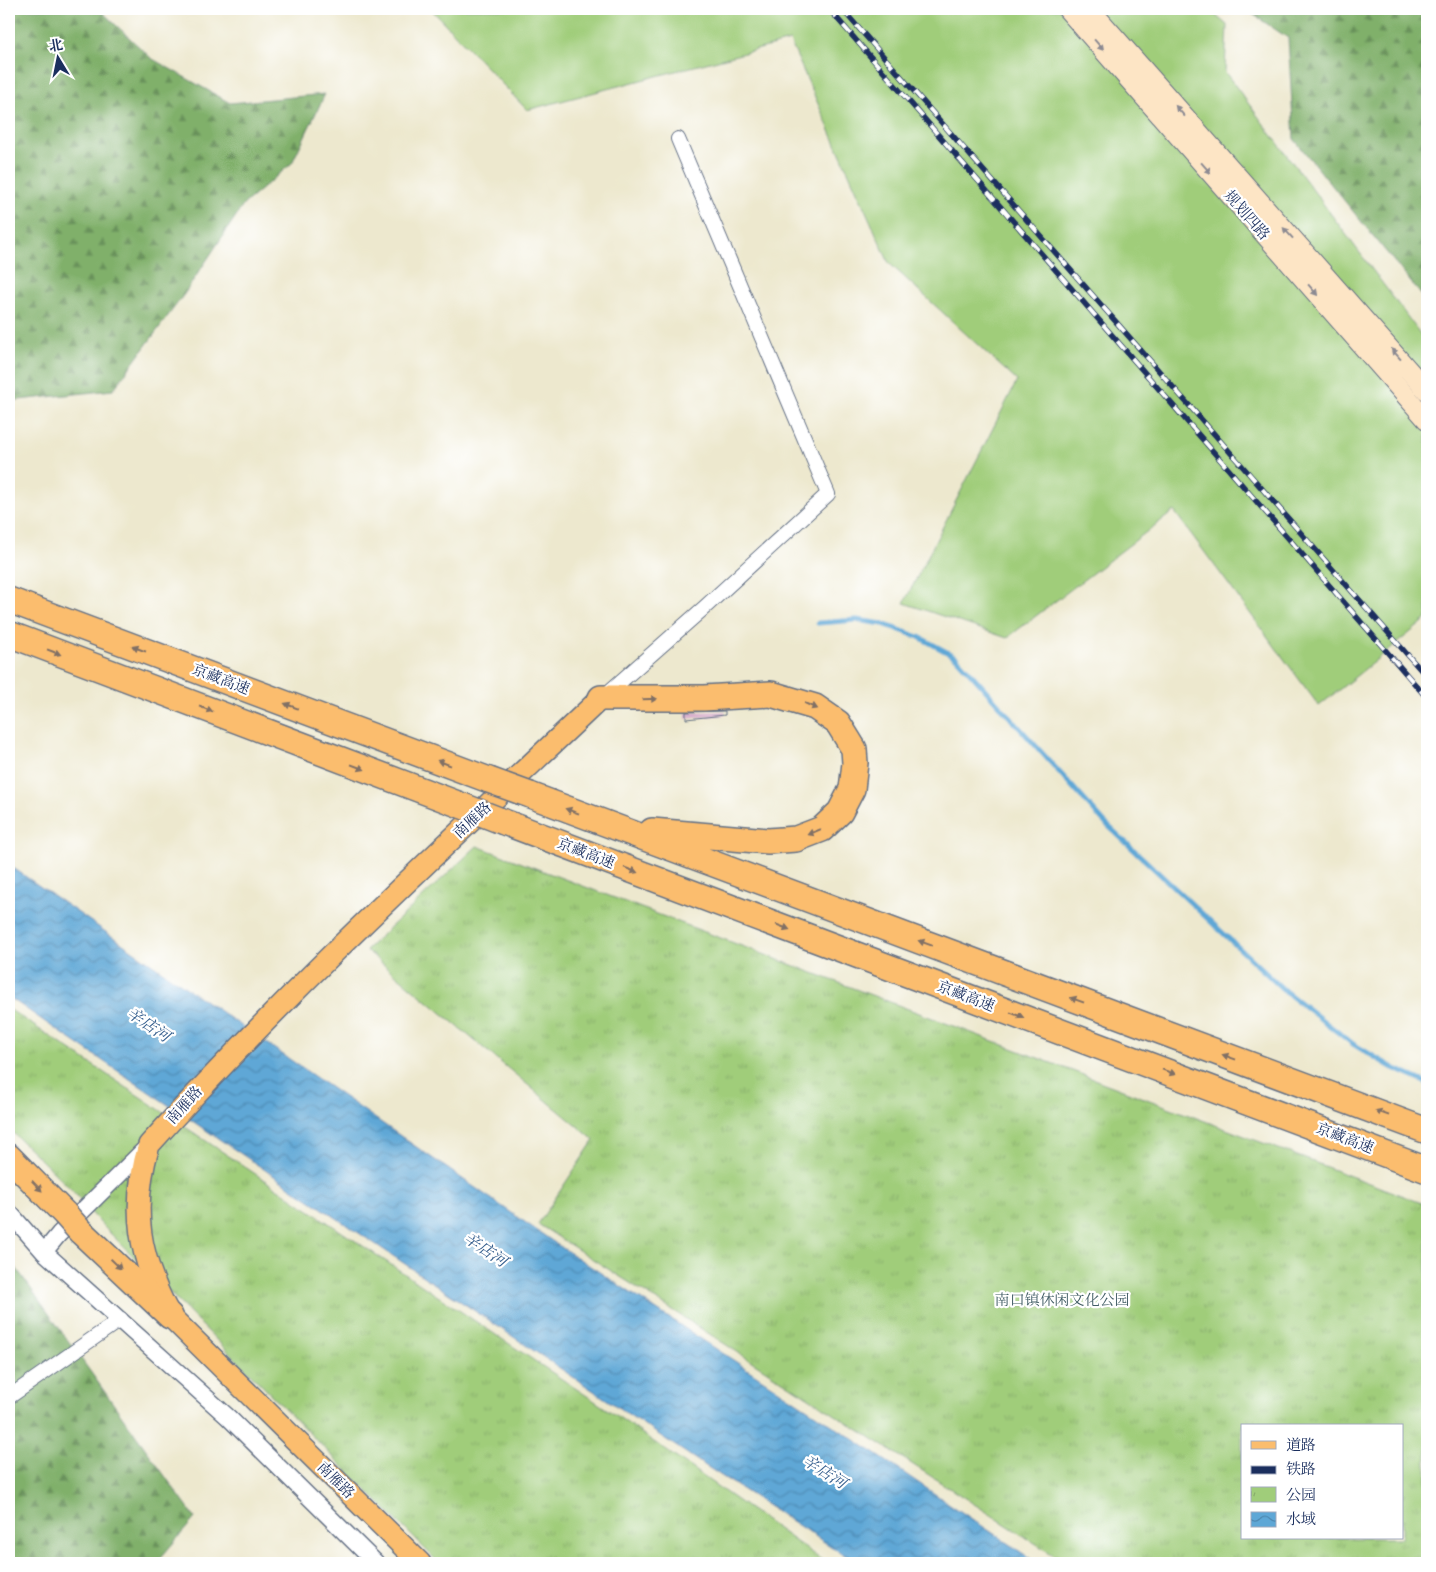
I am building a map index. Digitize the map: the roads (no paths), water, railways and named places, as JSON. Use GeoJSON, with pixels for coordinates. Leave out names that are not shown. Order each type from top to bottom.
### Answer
{"type":"FeatureCollection","features":[{"type":"Feature","properties":{"kind":"highway","name":"京藏高速"},"geometry":{"type":"LineString","coordinates":[[9,600],[615,827]]}},
{"type":"Feature","properties":{"kind":"highway","name":"京藏高速"},"geometry":{"type":"LineString","coordinates":[[9,634],[1427,1170]]}},
{"type":"Feature","properties":{"kind":"highway"},"geometry":{"type":"LineString","coordinates":[[602,698],[695,698],[771,694],[793,698],[815,707],[838,723],[854,749],[856,763],[852,789],[840,812],[822,829],[796,839],[768,841],[703,837],[615,827]]}},
{"type":"Feature","properties":{"kind":"highway"},"geometry":{"type":"LineString","coordinates":[[615,827],[1427,1130]]}},
{"type":"Feature","properties":{"kind":"highway"},"geometry":{"type":"LineString","coordinates":[[9,1157],[170,1316]]}},
{"type":"Feature","properties":{"kind":"main road","name":"规划四路"},"geometry":{"type":"LineString","coordinates":[[1067,9],[1427,420]]}},
{"type":"Feature","properties":{"kind":"main road","name":"规划四路"},"geometry":{"type":"LineString","coordinates":[[1090,9],[1427,391]]}},
{"type":"Feature","properties":{"kind":"main road","name":"南雁路"},"geometry":{"type":"LineString","coordinates":[[420,1563],[170,1316],[158,1294],[140,1240],[137,1211],[143,1164],[149,1144],[266,1019],[387,900],[602,698]]}},
{"type":"Feature","properties":{"kind":"street"},"geometry":{"type":"LineString","coordinates":[[602,698],[828,494],[678,139]]}},
{"type":"Feature","properties":{"kind":"street"},"geometry":{"type":"LineString","coordinates":[[44,1252],[59,1234],[149,1144]]}},
{"type":"Feature","properties":{"kind":"street"},"geometry":{"type":"LineString","coordinates":[[9,1212],[44,1252],[121,1319],[228,1417],[376,1563]]}},
{"type":"Feature","properties":{"kind":"street"},"geometry":{"type":"LineString","coordinates":[[9,1397],[121,1319]]}},
{"type":"Feature","properties":{"kind":"water","name":"辛店河"},"geometry":{"type":"Polygon","coordinates":[[[9,865],[555,1243],[858,1442],[1037,1563],[857,1563],[698,1461],[48,1024],[9,997],[9,865]]]}},
{"type":"Feature","properties":{"kind":"waterway"},"geometry":{"type":"LineString","coordinates":[[818,623],[857,620],[883,624],[919,637],[956,657],[1104,822],[1286,992],[1353,1044],[1393,1068],[1427,1083]]}},
{"type":"Feature","properties":{"kind":"railway"},"geometry":{"type":"LineString","coordinates":[[829,9],[1427,698]]}},
{"type":"Feature","properties":{"kind":"railway"},"geometry":{"type":"LineString","coordinates":[[842,9],[1427,677]]}},
{"type":"Feature","properties":{"kind":"park label","name":"南口镇休闲文化公园"},"geometry":{"type":"Point","coordinates":[1062,1300]}}]}
